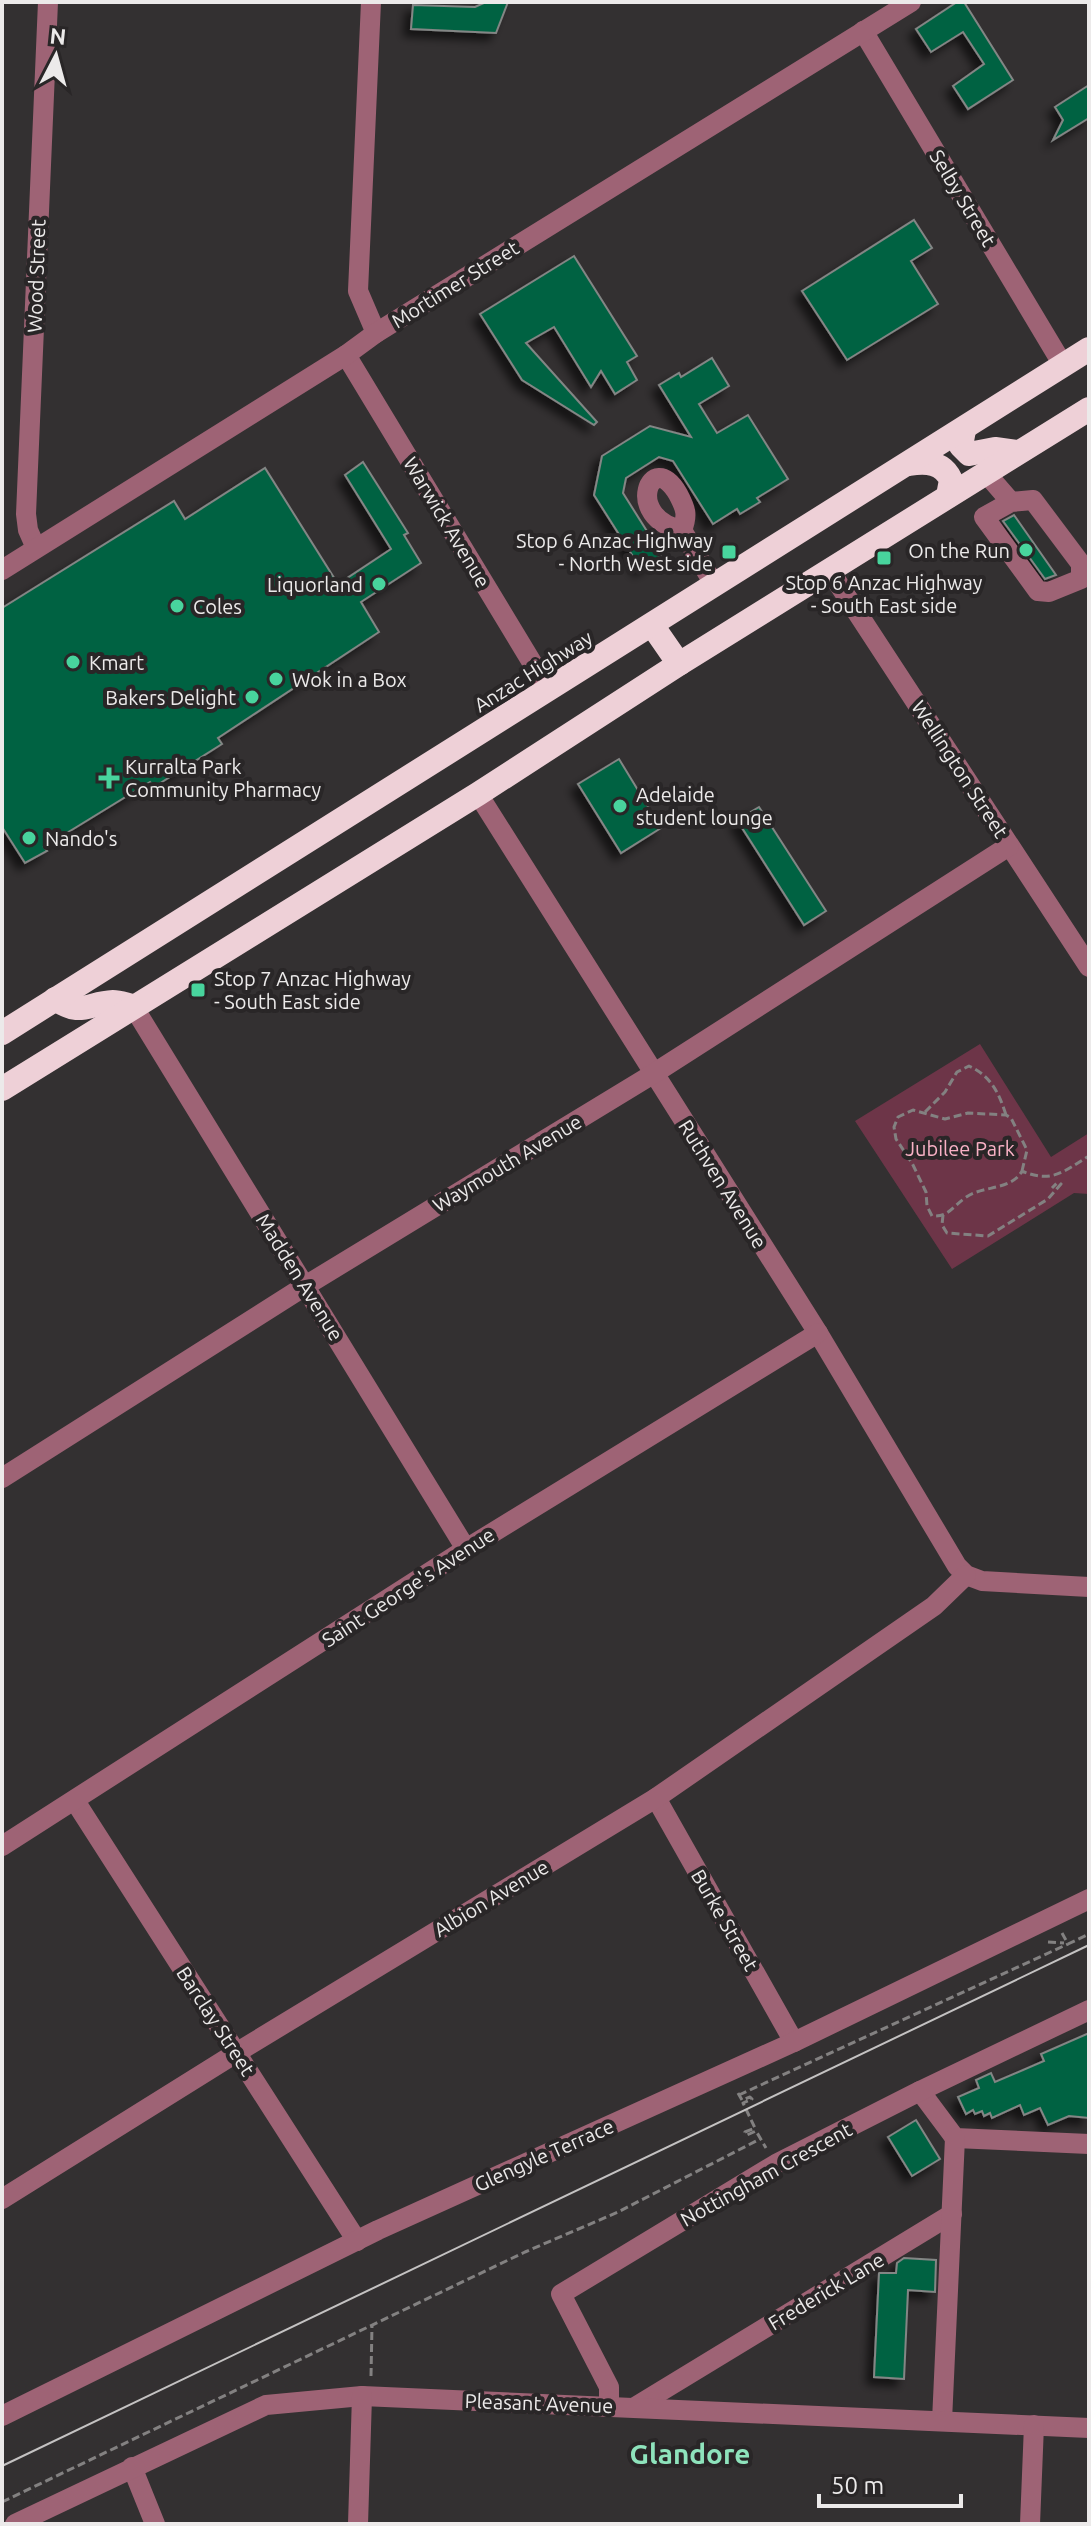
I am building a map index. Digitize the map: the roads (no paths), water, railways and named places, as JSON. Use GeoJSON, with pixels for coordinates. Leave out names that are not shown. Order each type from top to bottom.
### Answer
{"type":"FeatureCollection","features":[{"type":"Feature","properties":{"kind":"highway","name":"Anzac Highway"},"geometry":{"type":"LineString","coordinates":[[2,1033],[1089,349]]}},
{"type":"Feature","properties":{"kind":"highway"},"geometry":{"type":"LineString","coordinates":[[2,1089],[1089,409]]}},
{"type":"Feature","properties":{"kind":"highway"},"geometry":{"type":"LineString","coordinates":[[964,430],[961,446],[969,454],[995,449],[1019,453]]}},
{"type":"Feature","properties":{"kind":"highway"},"geometry":{"type":"LineString","coordinates":[[909,464],[924,461],[941,467],[951,480],[948,496]]}},
{"type":"Feature","properties":{"kind":"highway"},"geometry":{"type":"LineString","coordinates":[[652,625],[679,664]]}},
{"type":"Feature","properties":{"kind":"highway"},"geometry":{"type":"LineString","coordinates":[[55,999],[67,1008],[79,1009],[115,1002],[133,1006]]}},
{"type":"Feature","properties":{"kind":"street","name":"Wood Street"},"geometry":{"type":"LineString","coordinates":[[36,548],[28,530],[26,514],[48,2]]}},
{"type":"Feature","properties":{"kind":"street"},"geometry":{"type":"LineString","coordinates":[[371,2],[358,291],[376,333]]}},
{"type":"Feature","properties":{"kind":"street","name":"Mortimer Street"},"geometry":{"type":"LineString","coordinates":[[2,570],[900,5]]}},
{"type":"Feature","properties":{"kind":"street","name":"Selby Street"},"geometry":{"type":"LineString","coordinates":[[863,31],[1063,365]]}},
{"type":"Feature","properties":{"kind":"street","name":"Warwick Avenue"},"geometry":{"type":"LineString","coordinates":[[346,355],[548,689]]}},
{"type":"Feature","properties":{"kind":"street"},"geometry":{"type":"LineString","coordinates":[[985,472],[1011,502]]}},
{"type":"Feature","properties":{"kind":"street"},"geometry":{"type":"LineString","coordinates":[[682,530],[687,516],[686,508],[673,486],[664,479],[646,475],[651,509],[661,523],[682,530],[715,586]]}},
{"type":"Feature","properties":{"kind":"street"},"geometry":{"type":"LineString","coordinates":[[1033,500],[1081,564],[1081,579],[1049,592],[1038,591],[984,517],[1011,502],[1033,500]]}},
{"type":"Feature","properties":{"kind":"street","name":"Wellington Street"},"geometry":{"type":"LineString","coordinates":[[830,571],[1089,967]]}},
{"type":"Feature","properties":{"kind":"street","name":"Ruthven Avenue"},"geometry":{"type":"LineString","coordinates":[[478,794],[818,1333],[957,1566],[966,1575]]}},
{"type":"Feature","properties":{"kind":"street","name":"Waymouth Avenue"},"geometry":{"type":"LineString","coordinates":[[2,1478],[305,1286],[653,1074],[1009,846]]}},
{"type":"Feature","properties":{"kind":"street","name":"Madden Avenue"},"geometry":{"type":"LineString","coordinates":[[133,1006],[466,1549]]}},
{"type":"Feature","properties":{"kind":"street","name":"Saint George's Avenue"},"geometry":{"type":"LineString","coordinates":[[2,1846],[466,1549],[818,1333]]}},
{"type":"Feature","properties":{"kind":"street"},"geometry":{"type":"LineString","coordinates":[[966,1575],[982,1581],[1089,1587]]}},
{"type":"Feature","properties":{"kind":"street","name":"Albion Avenue"},"geometry":{"type":"LineString","coordinates":[[2,2199],[656,1798],[934,1606],[966,1575]]}},
{"type":"Feature","properties":{"kind":"street","name":"Burke Street"},"geometry":{"type":"LineString","coordinates":[[656,1798],[794,2042]]}},
{"type":"Feature","properties":{"kind":"street","name":"Barclay Street"},"geometry":{"type":"LineString","coordinates":[[75,1801],[357,2241]]}},
{"type":"Feature","properties":{"kind":"street","name":"Glengyle Terrace"},"geometry":{"type":"LineString","coordinates":[[2,2416],[357,2241],[794,2042],[1089,1899]]}},
{"type":"Feature","properties":{"kind":"street","name":"Nottingham Crescent"},"geometry":{"type":"LineString","coordinates":[[609,2407],[609,2387],[561,2294],[776,2164],[1089,2010]]}},
{"type":"Feature","properties":{"kind":"street"},"geometry":{"type":"LineString","coordinates":[[920,2091],[955,2138],[942,2421]]}},
{"type":"Feature","properties":{"kind":"street"},"geometry":{"type":"LineString","coordinates":[[955,2138],[1089,2144]]}},
{"type":"Feature","properties":{"kind":"street","name":"Frederick Lane"},"geometry":{"type":"LineString","coordinates":[[635,2407],[952,2214]]}},
{"type":"Feature","properties":{"kind":"street"},"geometry":{"type":"LineString","coordinates":[[358,2524],[367,2396]]}},
{"type":"Feature","properties":{"kind":"street","name":"Pleasant Avenue"},"geometry":{"type":"LineString","coordinates":[[15,2524],[266,2405],[367,2396],[1089,2428]]}},
{"type":"Feature","properties":{"kind":"street"},"geometry":{"type":"LineString","coordinates":[[1030,2524],[1034,2425]]}},
{"type":"Feature","properties":{"kind":"street"},"geometry":{"type":"LineString","coordinates":[[132,2467],[155,2524]]}},
{"type":"Feature","properties":{"kind":"tram line"},"geometry":{"type":"LineString","coordinates":[[2,2466],[1089,1945]]}},
{"type":"Feature","properties":{"kind":"place","name":"On the Run"},"geometry":{"type":"Point","coordinates":[1026,550]}},
{"type":"Feature","properties":{"kind":"place","name":"Stop 6 Anzac Highway - North West side"},"geometry":{"type":"Point","coordinates":[729,552]}},
{"type":"Feature","properties":{"kind":"place","name":"Stop 6 Anzac Highway - South East side"},"geometry":{"type":"Point","coordinates":[884,558]}},
{"type":"Feature","properties":{"kind":"place","name":"Liquorland"},"geometry":{"type":"Point","coordinates":[379,584]}},
{"type":"Feature","properties":{"kind":"place","name":"Coles"},"geometry":{"type":"Point","coordinates":[177,606]}},
{"type":"Feature","properties":{"kind":"place","name":"Kmart"},"geometry":{"type":"Point","coordinates":[73,662]}},
{"type":"Feature","properties":{"kind":"place","name":"Wok in a Box"},"geometry":{"type":"Point","coordinates":[276,679]}},
{"type":"Feature","properties":{"kind":"place","name":"Bakers Delight"},"geometry":{"type":"Point","coordinates":[252,697]}},
{"type":"Feature","properties":{"kind":"place","name":"Kurralta Park Community Pharmacy"},"geometry":{"type":"Point","coordinates":[109,778]}},
{"type":"Feature","properties":{"kind":"place","name":"Adelaide student lounge"},"geometry":{"type":"Point","coordinates":[620,806]}},
{"type":"Feature","properties":{"kind":"place","name":"Nando's"},"geometry":{"type":"Point","coordinates":[29,838]}},
{"type":"Feature","properties":{"kind":"place","name":"Stop 7 Anzac Highway - South East side"},"geometry":{"type":"Point","coordinates":[198,990]}},
{"type":"Feature","properties":{"kind":"district","name":"Glandore"},"geometry":{"type":"Point","coordinates":[690,2453]}},
{"type":"Feature","properties":{"kind":"park label","name":"Jubilee Park"},"geometry":{"type":"Point","coordinates":[960,1148]}}]}
